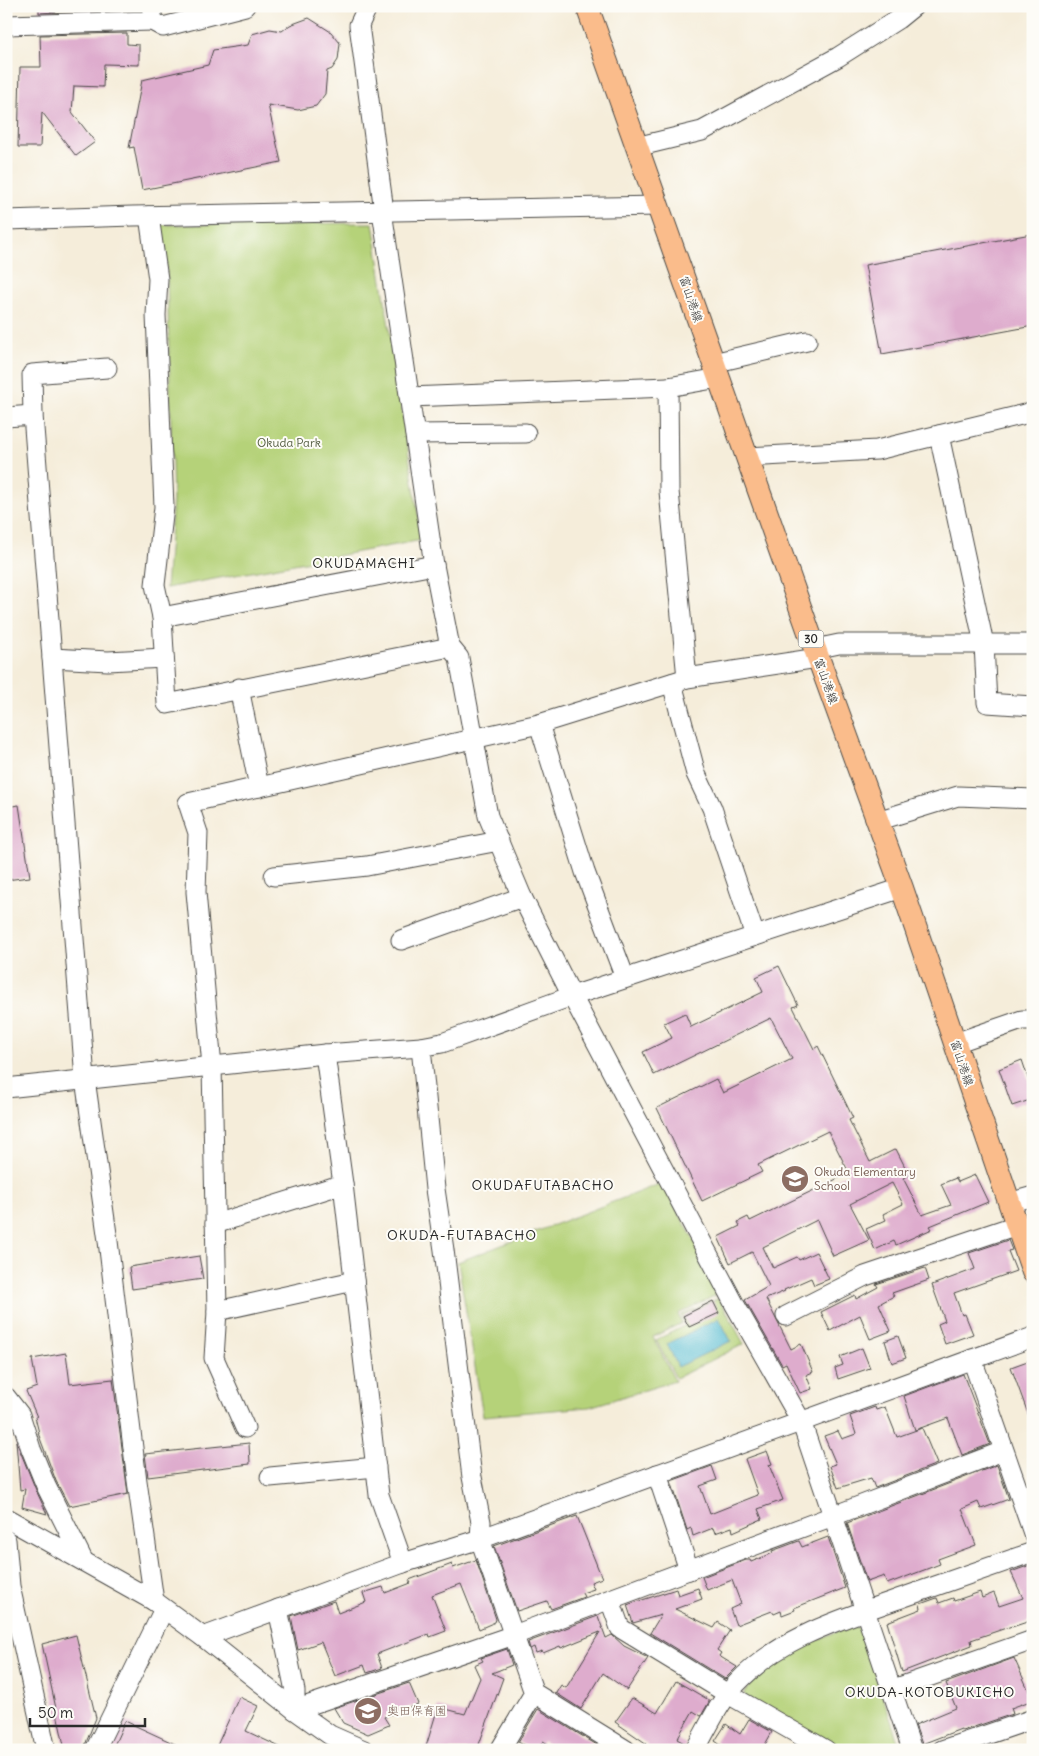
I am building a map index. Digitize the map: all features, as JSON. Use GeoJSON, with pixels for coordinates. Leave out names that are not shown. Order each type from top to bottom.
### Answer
{"type":"FeatureCollection","features":[{"type":"Feature","properties":{"kind":"main road","name":"富山港線"},"geometry":{"type":"LineString","coordinates":[[591,8],[636,147],[816,654],[902,888],[1033,1272]]}},
{"type":"Feature","properties":{"kind":"street"},"geometry":{"type":"LineString","coordinates":[[6,25],[152,14],[163,27],[245,6]]}},
{"type":"Feature","properties":{"kind":"street"},"geometry":{"type":"LineString","coordinates":[[366,6],[360,25],[383,211],[434,565],[450,647],[460,658],[488,816],[522,897],[572,996],[735,1305],[801,1421],[912,1750]]}},
{"type":"Feature","properties":{"kind":"street"},"geometry":{"type":"LineString","coordinates":[[636,147],[702,131],[838,57],[898,19],[914,6]]}},
{"type":"Feature","properties":{"kind":"street"},"geometry":{"type":"LineString","coordinates":[[6,220],[658,206]]}},
{"type":"Feature","properties":{"kind":"street"},"geometry":{"type":"LineString","coordinates":[[149,216],[158,279],[156,315],[164,507],[155,585],[162,617],[167,704],[450,647]]}},
{"type":"Feature","properties":{"kind":"street"},"geometry":{"type":"LineString","coordinates":[[409,397],[668,387],[807,341]]}},
{"type":"Feature","properties":{"kind":"street"},"geometry":{"type":"LineString","coordinates":[[95,1750],[159,1605],[85,1079],[33,415],[32,374],[107,368]]}},
{"type":"Feature","properties":{"kind":"street"},"geometry":{"type":"LineString","coordinates":[[668,387],[669,491],[679,680],[696,774],[712,808],[755,936]]}},
{"type":"Feature","properties":{"kind":"street"},"geometry":{"type":"LineString","coordinates":[[747,457],[876,450],[1033,412]]}},
{"type":"Feature","properties":{"kind":"street"},"geometry":{"type":"LineString","coordinates":[[6,416],[33,415]]}},
{"type":"Feature","properties":{"kind":"street"},"geometry":{"type":"LineString","coordinates":[[415,434],[526,433]]}},
{"type":"Feature","properties":{"kind":"street"},"geometry":{"type":"LineString","coordinates":[[939,435],[984,644],[987,703],[1033,706]]}},
{"type":"Feature","properties":{"kind":"street"},"geometry":{"type":"LineString","coordinates":[[162,617],[434,565]]}},
{"type":"Feature","properties":{"kind":"street"},"geometry":{"type":"LineString","coordinates":[[245,1428],[214,1358],[217,1311],[212,1066],[196,892],[198,833],[188,803],[474,740],[539,724],[679,680],[816,654],[838,644],[1033,644]]}},
{"type":"Feature","properties":{"kind":"street"},"geometry":{"type":"LineString","coordinates":[[52,658],[108,661],[164,658]]}},
{"type":"Feature","properties":{"kind":"street"},"geometry":{"type":"LineString","coordinates":[[239,688],[259,787]]}},
{"type":"Feature","properties":{"kind":"street"},"geometry":{"type":"LineString","coordinates":[[539,724],[585,872],[625,978]]}},
{"type":"Feature","properties":{"kind":"street"},"geometry":{"type":"LineString","coordinates":[[877,821],[958,796],[1033,799]]}},
{"type":"Feature","properties":{"kind":"street"},"geometry":{"type":"LineString","coordinates":[[274,876],[366,866],[499,841]]}},
{"type":"Feature","properties":{"kind":"street"},"geometry":{"type":"LineString","coordinates":[[6,1088],[326,1054],[421,1047],[442,1043],[625,978],[902,888]]}},
{"type":"Feature","properties":{"kind":"street"},"geometry":{"type":"LineString","coordinates":[[401,940],[522,897]]}},
{"type":"Feature","properties":{"kind":"street"},"geometry":{"type":"LineString","coordinates":[[955,1043],[1022,1020],[1033,1020]]}},
{"type":"Feature","properties":{"kind":"street"},"geometry":{"type":"LineString","coordinates":[[421,1047],[434,1189],[444,1250],[472,1477],[480,1522],[480,1539],[534,1693],[626,1750]]}},
{"type":"Feature","properties":{"kind":"street"},"geometry":{"type":"LineString","coordinates":[[326,1054],[344,1184],[379,1496],[403,1563]]}},
{"type":"Feature","properties":{"kind":"street"},"geometry":{"type":"LineString","coordinates":[[215,1224],[344,1184]]}},
{"type":"Feature","properties":{"kind":"street"},"geometry":{"type":"LineString","coordinates":[[1009,1203],[1033,1196]]}},
{"type":"Feature","properties":{"kind":"street"},"geometry":{"type":"LineString","coordinates":[[786,1316],[865,1276],[1017,1225]]}},
{"type":"Feature","properties":{"kind":"street"},"geometry":{"type":"LineString","coordinates":[[217,1311],[354,1280]]}},
{"type":"Feature","properties":{"kind":"street"},"geometry":{"type":"LineString","coordinates":[[203,1637],[403,1563],[480,1539],[1033,1337]]}},
{"type":"Feature","properties":{"kind":"street"},"geometry":{"type":"LineString","coordinates":[[972,1359],[1033,1533]]}},
{"type":"Feature","properties":{"kind":"street"},"geometry":{"type":"LineString","coordinates":[[6,1397],[20,1415],[43,1479],[83,1560]]}},
{"type":"Feature","properties":{"kind":"street"},"geometry":{"type":"LineString","coordinates":[[295,1710],[610,1600],[1003,1451]]}},
{"type":"Feature","properties":{"kind":"street"},"geometry":{"type":"LineString","coordinates":[[270,1477],[376,1467]]}},
{"type":"Feature","properties":{"kind":"street"},"geometry":{"type":"LineString","coordinates":[[657,1474],[689,1570]]}},
{"type":"Feature","properties":{"kind":"street"},"geometry":{"type":"LineString","coordinates":[[6,1518],[83,1560],[159,1605],[330,1735],[364,1750]]}},
{"type":"Feature","properties":{"kind":"street"},"geometry":{"type":"LineString","coordinates":[[6,1540],[10,1586],[46,1750]]}},
{"type":"Feature","properties":{"kind":"street"},"geometry":{"type":"LineString","coordinates":[[695,1750],[721,1704],[737,1683],[761,1661],[795,1639],[865,1611],[1033,1552]]}},
{"type":"Feature","properties":{"kind":"street"},"geometry":{"type":"LineString","coordinates":[[610,1600],[620,1628],[728,1694],[826,1750]]}},
{"type":"Feature","properties":{"kind":"street"},"geometry":{"type":"LineString","coordinates":[[278,1609],[296,1692],[295,1710]]}},
{"type":"Feature","properties":{"kind":"street"},"geometry":{"type":"LineString","coordinates":[[891,1690],[1033,1640]]}},
{"type":"Feature","properties":{"kind":"street"},"geometry":{"type":"LineString","coordinates":[[500,1750],[534,1693]]}},
{"type":"Feature","properties":{"kind":"street"},"geometry":{"type":"LineString","coordinates":[[942,1750],[1033,1719]]}},
{"type":"Feature","properties":{"kind":"green space","name":"Okuda Park"},"geometry":{"type":"Polygon","coordinates":[[[373,223],[422,540],[166,588],[173,500],[167,273],[161,225],[373,223]]]}},
{"type":"Feature","properties":{"kind":"green space"},"geometry":{"type":"Polygon","coordinates":[[[662,1183],[713,1274],[708,1277],[716,1295],[678,1314],[682,1323],[653,1337],[675,1381],[589,1407],[483,1416],[458,1262],[662,1183]]]}},
{"type":"Feature","properties":{"kind":"green space"},"geometry":{"type":"Polygon","coordinates":[[[719,1298],[744,1344],[676,1378],[656,1340],[686,1325],[681,1315],[719,1298]]]}},
{"type":"Feature","properties":{"kind":"green space"},"geometry":{"type":"Polygon","coordinates":[[[852,1625],[860,1629],[901,1750],[836,1750],[746,1698],[744,1693],[761,1669],[789,1652],[852,1625]]]}},
{"type":"Feature","properties":{"kind":"water"},"geometry":{"type":"Polygon","coordinates":[[[719,1318],[731,1341],[678,1367],[667,1344],[719,1318]]]}},
{"type":"Feature","properties":{"kind":"building"},"geometry":{"type":"Polygon","coordinates":[[[39,6],[56,6],[56,12],[39,13],[39,6]]]}},
{"type":"Feature","properties":{"kind":"building"},"geometry":{"type":"Polygon","coordinates":[[[85,6],[109,6],[110,11],[85,12],[85,6]]]}},
{"type":"Feature","properties":{"kind":"building"},"geometry":{"type":"Polygon","coordinates":[[[309,18],[331,32],[340,43],[338,60],[332,69],[327,71],[325,94],[316,106],[298,110],[268,105],[281,162],[142,190],[134,147],[129,148],[142,80],[208,65],[213,50],[248,45],[252,34],[270,29],[282,31],[290,25],[309,18]]]}},
{"type":"Feature","properties":{"kind":"building"},"geometry":{"type":"Polygon","coordinates":[[[127,33],[127,44],[139,45],[139,65],[104,64],[103,87],[74,86],[72,112],[95,142],[76,156],[42,112],[40,147],[18,147],[20,67],[41,67],[40,35],[127,33]]]}},
{"type":"Feature","properties":{"kind":"building"},"geometry":{"type":"Polygon","coordinates":[[[1031,234],[1033,242],[1033,326],[882,354],[865,265],[1031,234]]]}},
{"type":"Feature","properties":{"kind":"building"},"geometry":{"type":"Polygon","coordinates":[[[19,805],[30,877],[6,880],[6,807],[19,805]]]}},
{"type":"Feature","properties":{"kind":"building"},"geometry":{"type":"Polygon","coordinates":[[[779,966],[798,1005],[793,1007],[814,1049],[818,1046],[853,1118],[849,1120],[870,1162],[896,1149],[909,1175],[903,1178],[922,1215],[951,1205],[941,1184],[956,1178],[958,1182],[975,1175],[988,1202],[930,1226],[932,1229],[896,1245],[894,1241],[875,1250],[866,1229],[886,1220],[883,1214],[903,1204],[892,1183],[850,1204],[869,1240],[833,1256],[817,1220],[763,1247],[773,1268],[797,1257],[799,1260],[816,1252],[829,1279],[814,1285],[811,1278],[766,1299],[791,1349],[801,1344],[813,1372],[806,1375],[812,1389],[800,1393],[786,1363],[782,1365],[745,1300],[769,1286],[752,1252],[730,1263],[718,1237],[740,1226],[738,1222],[748,1217],[750,1221],[849,1173],[828,1131],[758,1165],[762,1172],[702,1201],[657,1108],[716,1079],[723,1093],[792,1059],[771,1018],[654,1075],[643,1052],[672,1038],[664,1023],[685,1013],[691,1027],[763,992],[756,977],[779,966]]]}},
{"type":"Feature","properties":{"kind":"building"},"geometry":{"type":"Polygon","coordinates":[[[1022,1060],[1029,1081],[1033,1080],[1033,1099],[1012,1106],[999,1069],[1022,1060]]]}},
{"type":"Feature","properties":{"kind":"building"},"geometry":{"type":"Polygon","coordinates":[[[1008,1240],[1012,1250],[1008,1251],[1016,1271],[954,1293],[962,1315],[965,1314],[973,1334],[945,1344],[938,1324],[945,1321],[932,1285],[975,1269],[969,1253],[1008,1240]]]}},
{"type":"Feature","properties":{"kind":"building"},"geometry":{"type":"Polygon","coordinates":[[[199,1256],[203,1279],[132,1289],[129,1267],[199,1256]]]}},
{"type":"Feature","properties":{"kind":"building"},"geometry":{"type":"Polygon","coordinates":[[[925,1268],[929,1280],[892,1293],[894,1296],[879,1304],[891,1331],[870,1339],[860,1315],[830,1331],[821,1312],[855,1295],[856,1299],[878,1287],[876,1284],[925,1268]]]}},
{"type":"Feature","properties":{"kind":"building"},"geometry":{"type":"Polygon","coordinates":[[[713,1301],[719,1313],[689,1327],[683,1316],[713,1301]]]}},
{"type":"Feature","properties":{"kind":"building"},"geometry":{"type":"Polygon","coordinates":[[[898,1336],[906,1358],[892,1363],[885,1341],[898,1336]]]}},
{"type":"Feature","properties":{"kind":"building"},"geometry":{"type":"Polygon","coordinates":[[[862,1348],[870,1368],[838,1379],[835,1368],[843,1365],[840,1357],[862,1348]]]}},
{"type":"Feature","properties":{"kind":"building"},"geometry":{"type":"Polygon","coordinates":[[[66,1353],[70,1384],[113,1379],[128,1494],[69,1506],[56,1481],[38,1433],[35,1417],[37,1417],[26,1391],[37,1387],[32,1359],[66,1353]]]}},
{"type":"Feature","properties":{"kind":"building"},"geometry":{"type":"Polygon","coordinates":[[[1033,1359],[1033,1422],[1031,1422],[1011,1367],[1033,1359]]]}},
{"type":"Feature","properties":{"kind":"building"},"geometry":{"type":"Polygon","coordinates":[[[963,1374],[990,1444],[962,1455],[948,1418],[915,1430],[904,1396],[963,1374]]]}},
{"type":"Feature","properties":{"kind":"building"},"geometry":{"type":"Polygon","coordinates":[[[875,1407],[876,1410],[885,1407],[897,1437],[922,1428],[937,1464],[875,1488],[871,1478],[838,1488],[830,1466],[836,1464],[824,1436],[838,1431],[842,1439],[856,1434],[850,1416],[875,1407]]]}},
{"type":"Feature","properties":{"kind":"building"},"geometry":{"type":"Polygon","coordinates":[[[16,1441],[47,1514],[22,1507],[25,1489],[20,1490],[16,1441]]]}},
{"type":"Feature","properties":{"kind":"building"},"geometry":{"type":"Polygon","coordinates":[[[249,1443],[250,1464],[148,1477],[145,1454],[249,1443]]]}},
{"type":"Feature","properties":{"kind":"building"},"geometry":{"type":"Polygon","coordinates":[[[767,1451],[772,1464],[769,1465],[783,1500],[758,1509],[762,1519],[733,1532],[732,1527],[715,1533],[713,1528],[693,1536],[691,1528],[687,1530],[671,1481],[712,1466],[717,1480],[700,1486],[710,1514],[758,1495],[745,1459],[767,1451]]]}},
{"type":"Feature","properties":{"kind":"building"},"geometry":{"type":"Polygon","coordinates":[[[997,1465],[1009,1499],[981,1509],[978,1502],[962,1509],[976,1545],[938,1559],[940,1564],[887,1584],[884,1576],[867,1582],[847,1523],[997,1465]]]}},
{"type":"Feature","properties":{"kind":"building"},"geometry":{"type":"Polygon","coordinates":[[[577,1516],[602,1578],[591,1582],[594,1589],[582,1593],[584,1597],[551,1609],[547,1601],[517,1611],[494,1546],[577,1516]]]}},
{"type":"Feature","properties":{"kind":"building"},"geometry":{"type":"Polygon","coordinates":[[[828,1537],[845,1588],[794,1608],[795,1610],[782,1615],[781,1611],[774,1614],[772,1611],[736,1625],[730,1609],[741,1604],[732,1580],[707,1590],[702,1577],[746,1560],[751,1562],[773,1553],[772,1551],[799,1541],[802,1547],[828,1537]]]}},
{"type":"Feature","properties":{"kind":"building"},"geometry":{"type":"Polygon","coordinates":[[[476,1560],[496,1619],[495,1622],[479,1629],[461,1584],[432,1595],[446,1631],[430,1637],[429,1634],[377,1654],[382,1668],[367,1673],[364,1665],[335,1676],[321,1642],[298,1650],[291,1616],[334,1601],[338,1613],[366,1602],[363,1593],[383,1587],[385,1593],[411,1583],[409,1580],[452,1564],[453,1568],[476,1560]]]}},
{"type":"Feature","properties":{"kind":"building"},"geometry":{"type":"Polygon","coordinates":[[[1033,1564],[1033,1620],[971,1640],[972,1645],[902,1672],[887,1622],[921,1609],[920,1604],[937,1598],[939,1603],[953,1598],[954,1601],[980,1592],[982,1598],[994,1593],[999,1606],[1023,1598],[1011,1572],[1033,1564]]]}},
{"type":"Feature","properties":{"kind":"building"},"geometry":{"type":"Polygon","coordinates":[[[698,1588],[702,1599],[675,1609],[714,1628],[718,1622],[730,1630],[717,1650],[721,1653],[719,1656],[737,1667],[725,1679],[650,1633],[661,1615],[633,1623],[627,1605],[676,1589],[678,1595],[698,1588]]]}},
{"type":"Feature","properties":{"kind":"building"},"geometry":{"type":"Polygon","coordinates":[[[598,1616],[606,1638],[612,1635],[624,1646],[648,1658],[627,1690],[603,1673],[581,1709],[556,1693],[561,1685],[566,1688],[600,1632],[561,1648],[560,1646],[543,1653],[542,1651],[536,1653],[534,1647],[530,1649],[528,1642],[598,1616]]]}},
{"type":"Feature","properties":{"kind":"building"},"geometry":{"type":"Polygon","coordinates":[[[76,1635],[96,1718],[83,1750],[65,1750],[42,1644],[76,1635]]]}},
{"type":"Feature","properties":{"kind":"building"},"geometry":{"type":"Polygon","coordinates":[[[507,1649],[512,1665],[492,1673],[503,1678],[477,1750],[425,1750],[438,1707],[465,1714],[480,1678],[474,1665],[483,1661],[481,1658],[507,1649]]]}},
{"type":"Feature","properties":{"kind":"building"},"geometry":{"type":"Polygon","coordinates":[[[1014,1658],[1033,1700],[1011,1708],[1013,1714],[962,1731],[961,1729],[922,1744],[915,1725],[956,1708],[946,1683],[1014,1658]]]}},
{"type":"Feature","properties":{"kind":"building"},"geometry":{"type":"Polygon","coordinates":[[[676,1681],[709,1700],[709,1702],[701,1716],[693,1711],[677,1739],[686,1744],[684,1750],[644,1750],[647,1744],[615,1722],[632,1698],[657,1713],[676,1681]]]}},
{"type":"Feature","properties":{"kind":"building","name":"奥田保育園"},"geometry":{"type":"Polygon","coordinates":[[[409,1683],[418,1704],[384,1717],[389,1725],[368,1734],[343,1723],[334,1708],[409,1683]]]}},
{"type":"Feature","properties":{"kind":"building"},"geometry":{"type":"Polygon","coordinates":[[[239,1697],[258,1706],[246,1731],[286,1750],[215,1750],[239,1697]]]}},
{"type":"Feature","properties":{"kind":"building"},"geometry":{"type":"Polygon","coordinates":[[[538,1709],[597,1745],[594,1750],[558,1750],[543,1741],[538,1750],[533,1750],[518,1742],[538,1709]]]}},
{"type":"Feature","properties":{"kind":"building"},"geometry":{"type":"Polygon","coordinates":[[[749,1719],[772,1732],[762,1750],[728,1750],[715,1741],[726,1724],[740,1734],[749,1719]]]}},
{"type":"Feature","properties":{"kind":"building"},"geometry":{"type":"Polygon","coordinates":[[[125,1721],[188,1750],[112,1750],[125,1721]]]}},
{"type":"Feature","properties":{"kind":"place","name":"Okuda Elementary School"},"geometry":{"type":"Point","coordinates":[795,1179]}},
{"type":"Feature","properties":{"kind":"place","name":"奥田保育園"},"geometry":{"type":"Point","coordinates":[368,1711]}},
{"type":"Feature","properties":{"kind":"district","name":"OKUDAMACHI"},"geometry":{"type":"Point","coordinates":[364,563]}},
{"type":"Feature","properties":{"kind":"district","name":"OKUDAFUTABACHO"},"geometry":{"type":"Point","coordinates":[543,1185]}},
{"type":"Feature","properties":{"kind":"district","name":"OKUDA-FUTABACHO"},"geometry":{"type":"Point","coordinates":[462,1235]}},
{"type":"Feature","properties":{"kind":"district","name":"OKUDA-KOTOBUKICHO"},"geometry":{"type":"Point","coordinates":[930,1692]}}]}
